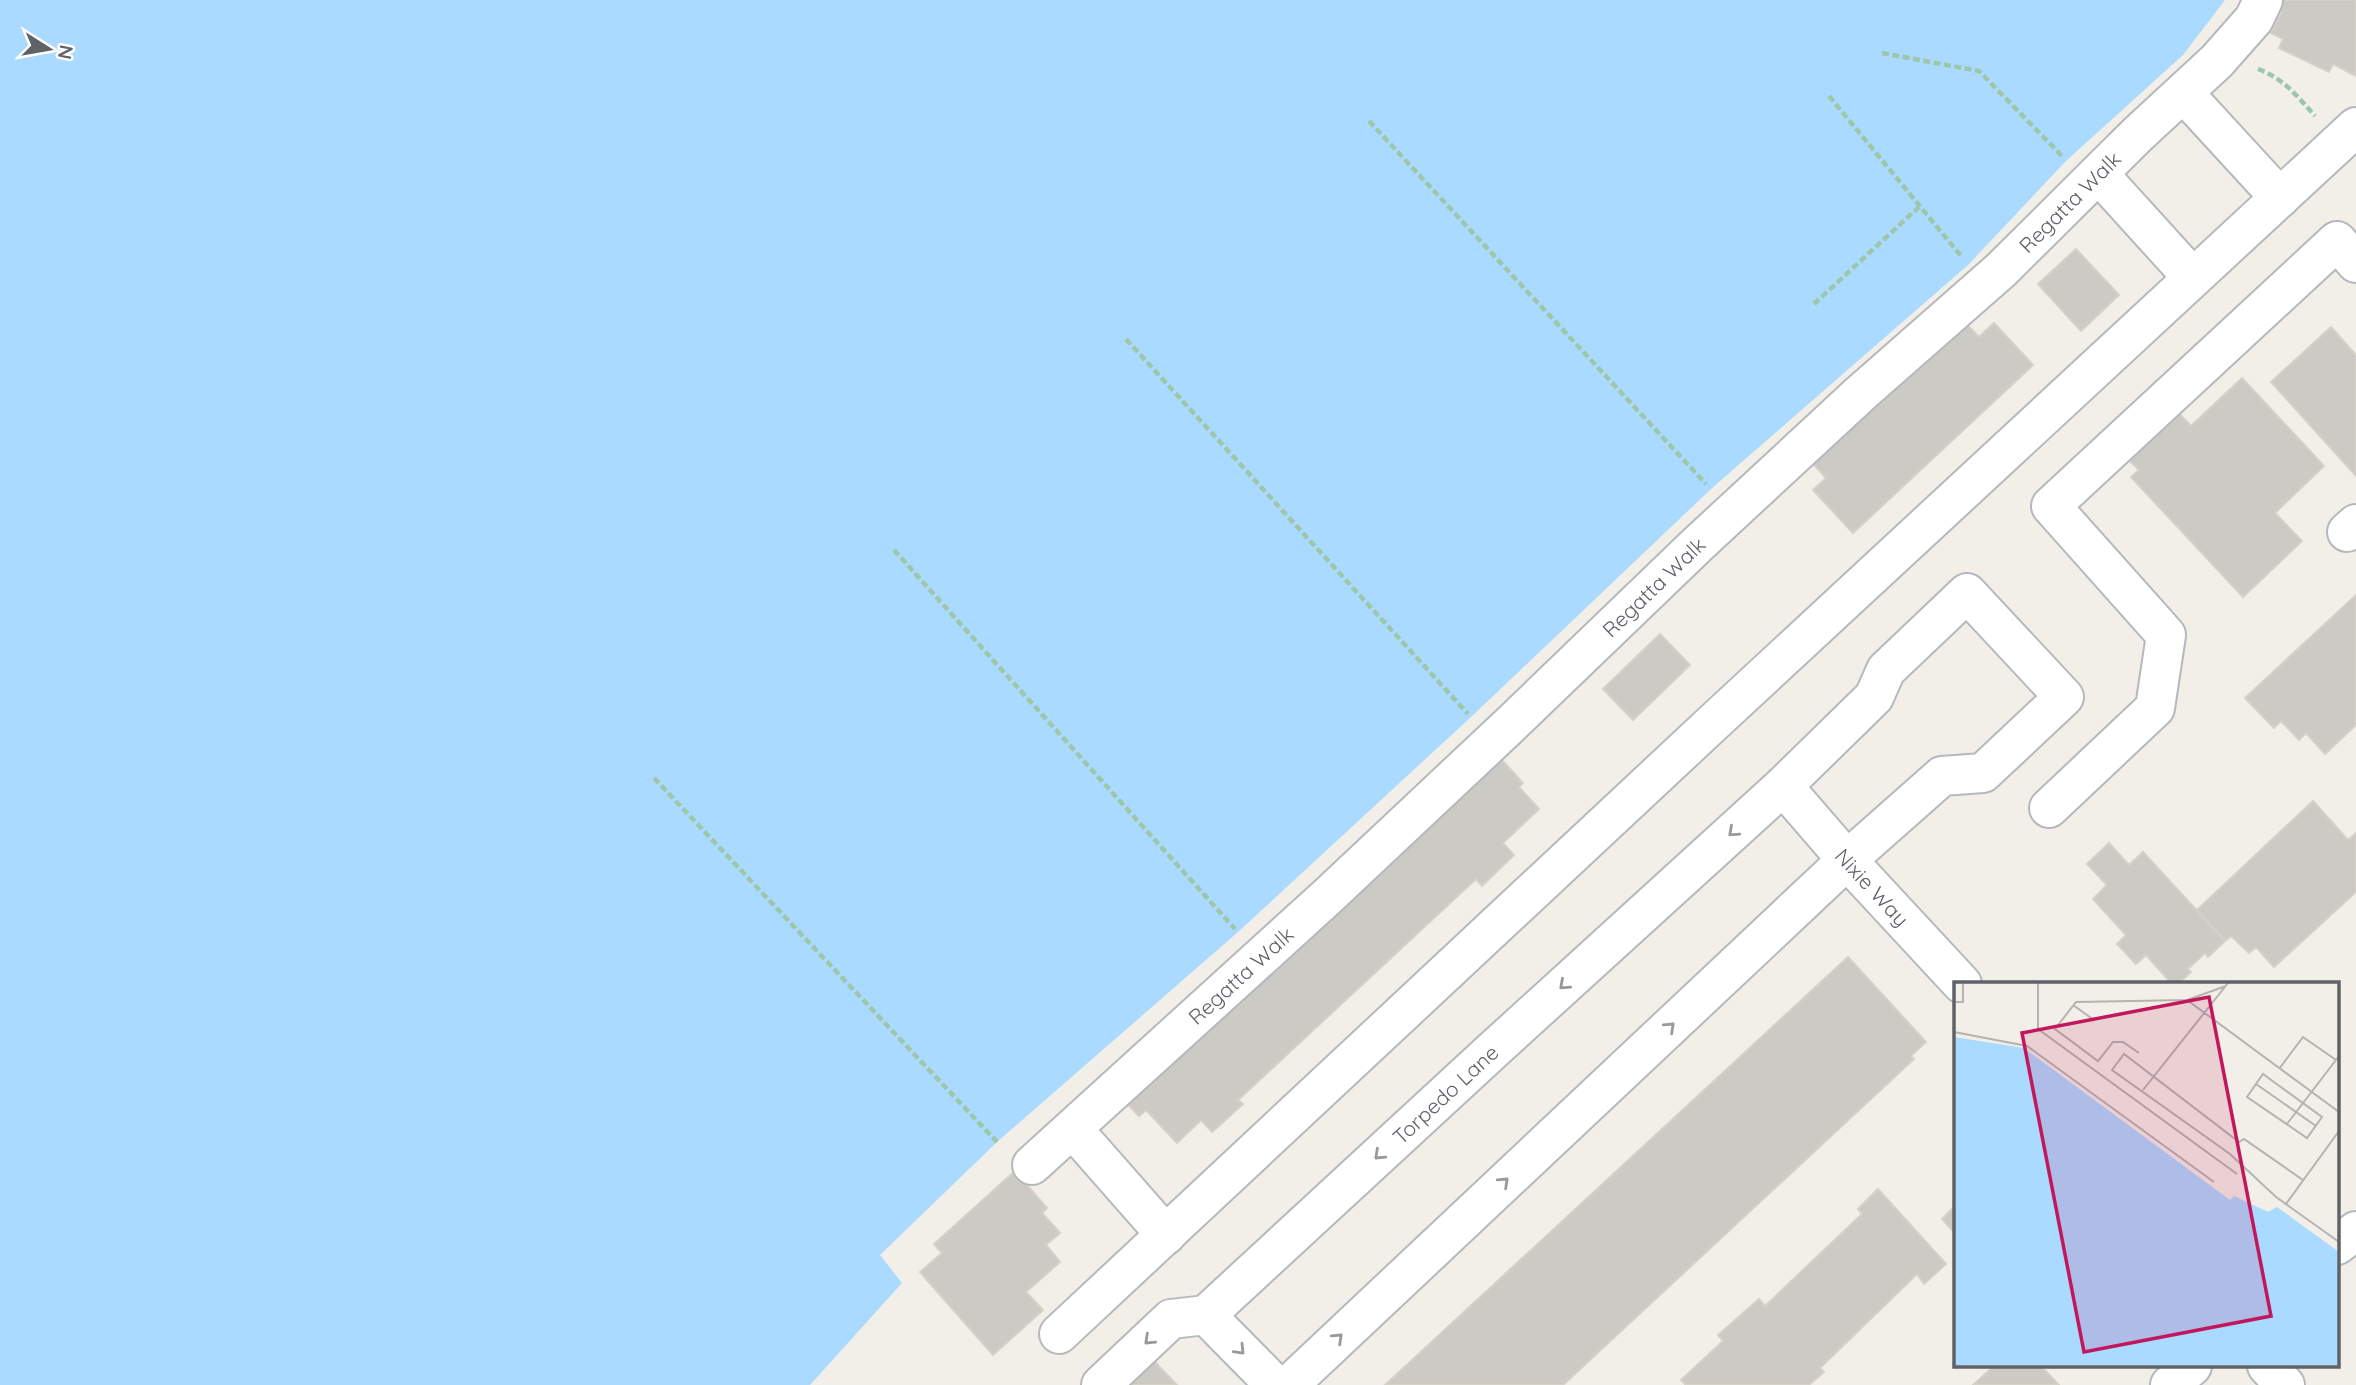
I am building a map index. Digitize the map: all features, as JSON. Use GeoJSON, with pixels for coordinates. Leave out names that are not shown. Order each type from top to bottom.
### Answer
{"type":"FeatureCollection","features":[{"type":"Feature","properties":{"kind":"street","name":"Regatta Walk"},"geometry":{"type":"LineString","coordinates":[[1032,1166],[1328,896],[1861,393],[2001,270],[2138,134],[2217,61],[2254,19],[2263,0]]}},
{"type":"Feature","properties":{"kind":"street"},"geometry":{"type":"LineString","coordinates":[[2190,100],[2280,198]]}},
{"type":"Feature","properties":{"kind":"street"},"geometry":{"type":"LineString","coordinates":[[1059,1334],[2280,198],[2338,124]]}},
{"type":"Feature","properties":{"kind":"street"},"geometry":{"type":"LineString","coordinates":[[2105,181],[2193,278]]}},
{"type":"Feature","properties":{"kind":"street"},"geometry":{"type":"LineString","coordinates":[[2049,808],[2155,708],[2166,635],[2051,506],[2350,253]]}},
{"type":"Feature","properties":{"kind":"street","name":"Torpedo Lane"},"geometry":{"type":"LineString","coordinates":[[1206,1315],[1783,786],[1874,697],[1886,670],[1967,593],[2064,696],[1983,773],[1942,776],[1847,860]]}},
{"type":"Feature","properties":{"kind":"street","name":"Nixie Way"},"geometry":{"type":"LineString","coordinates":[[1783,786],[1847,860],[1960,982]]}},
{"type":"Feature","properties":{"kind":"street"},"geometry":{"type":"LineString","coordinates":[[1289,1385],[1847,860]]}},
{"type":"Feature","properties":{"kind":"street"},"geometry":{"type":"LineString","coordinates":[[1086,1144],[1166,1235]]}},
{"type":"Feature","properties":{"kind":"street"},"geometry":{"type":"LineString","coordinates":[[2338,1244],[2356,1231]]}},
{"type":"Feature","properties":{"kind":"street"},"geometry":{"type":"LineString","coordinates":[[1101,1385],[1171,1319],[1206,1315],[1275,1385]]}},
{"type":"Feature","properties":{"kind":"street"},"geometry":{"type":"LineString","coordinates":[[2169,1385],[2190,1368]]}},
{"type":"Feature","properties":{"kind":"street"},"geometry":{"type":"LineString","coordinates":[[2269,1368],[2285,1385]]}},
{"type":"Feature","properties":{"kind":"path"},"geometry":{"type":"LineString","coordinates":[[1882,53],[1979,71],[2066,161]]}},
{"type":"Feature","properties":{"kind":"path"},"geometry":{"type":"LineString","coordinates":[[2217,61],[2271,74],[2338,124]]}},
{"type":"Feature","properties":{"kind":"path"},"geometry":{"type":"LineString","coordinates":[[1829,96],[1968,265]]}},
{"type":"Feature","properties":{"kind":"path"},"geometry":{"type":"LineString","coordinates":[[1369,121],[1711,489]]}},
{"type":"Feature","properties":{"kind":"path"},"geometry":{"type":"LineString","coordinates":[[1814,304],[1920,206]]}},
{"type":"Feature","properties":{"kind":"path"},"geometry":{"type":"LineString","coordinates":[[1126,339],[1471,717]]}},
{"type":"Feature","properties":{"kind":"path"},"geometry":{"type":"LineString","coordinates":[[894,550],[1238,932]]}},
{"type":"Feature","properties":{"kind":"path"},"geometry":{"type":"LineString","coordinates":[[654,778],[997,1142]]}},
{"type":"Feature","properties":{"kind":"water"},"geometry":{"type":"Polygon","coordinates":[[[0,0],[2225,0],[2183,55],[2066,161],[1968,265],[1711,489],[1471,717],[1238,932],[997,1142],[880,1255],[902,1283],[810,1385],[0,1385],[0,0]]]}},
{"type":"Feature","properties":{"kind":"building"},"geometry":{"type":"Polygon","coordinates":[[[2255,0],[2356,0],[2356,76],[2333,64],[2329,72],[2279,48],[2283,39],[2271,33],[2282,12],[2255,0]]]}},
{"type":"Feature","properties":{"kind":"building"},"geometry":{"type":"Polygon","coordinates":[[[2076,249],[2119,295],[2081,331],[2038,284],[2076,249]]]}},
{"type":"Feature","properties":{"kind":"building"},"geometry":{"type":"Polygon","coordinates":[[[1962,319],[1979,337],[1994,323],[2033,365],[1853,533],[1813,490],[1826,478],[1810,460],[1861,412],[1865,416],[1916,369],[1962,319]]]}},
{"type":"Feature","properties":{"kind":"building"},"geometry":{"type":"Polygon","coordinates":[[[2331,327],[2356,355],[2356,476],[2271,382],[2331,327]]]}},
{"type":"Feature","properties":{"kind":"building"},"geometry":{"type":"Polygon","coordinates":[[[2242,378],[2324,466],[2275,513],[2302,541],[2243,597],[2131,477],[2139,470],[2124,455],[2174,408],[2191,426],[2242,378]]]}},
{"type":"Feature","properties":{"kind":"building"},"geometry":{"type":"Polygon","coordinates":[[[2356,595],[2356,725],[2325,754],[2306,733],[2299,740],[2281,721],[2274,728],[2245,698],[2356,595]]]}},
{"type":"Feature","properties":{"kind":"building"},"geometry":{"type":"Polygon","coordinates":[[[1660,634],[1690,665],[1633,720],[1603,689],[1660,634]]]}},
{"type":"Feature","properties":{"kind":"building"},"geometry":{"type":"Polygon","coordinates":[[[1490,754],[1498,764],[1502,760],[1523,783],[1519,787],[1539,809],[1503,843],[1514,855],[1482,886],[1476,879],[1238,1100],[1243,1104],[1212,1132],[1201,1120],[1177,1143],[1146,1110],[1139,1116],[1122,1098],[1490,754]]]}},
{"type":"Feature","properties":{"kind":"building"},"geometry":{"type":"Polygon","coordinates":[[[2313,801],[2348,840],[2356,833],[2356,892],[2274,967],[2256,947],[2249,953],[2231,936],[2225,941],[2197,910],[2313,801]]]}},
{"type":"Feature","properties":{"kind":"building"},"geometry":{"type":"Polygon","coordinates":[[[2109,843],[2129,865],[2143,852],[2225,941],[2208,957],[2205,953],[2188,969],[2191,972],[2180,982],[2170,982],[2146,955],[2136,964],[2117,944],[2126,935],[2093,899],[2107,885],[2087,864],[2109,843]]]}},
{"type":"Feature","properties":{"kind":"building"},"geometry":{"type":"Polygon","coordinates":[[[1848,957],[1926,1042],[1911,1056],[1914,1059],[1563,1385],[1385,1385],[1848,957]]]}},
{"type":"Feature","properties":{"kind":"building"},"geometry":{"type":"Polygon","coordinates":[[[1015,1171],[1047,1208],[1042,1213],[1060,1233],[1046,1245],[1060,1262],[1026,1292],[1043,1310],[993,1355],[920,1272],[942,1253],[934,1244],[1015,1171]]]}},
{"type":"Feature","properties":{"kind":"building"},"geometry":{"type":"Polygon","coordinates":[[[1878,1189],[1946,1264],[1924,1284],[1917,1274],[1820,1368],[1824,1372],[1809,1385],[1686,1385],[1681,1380],[1723,1341],[1718,1335],[1759,1299],[1765,1306],[1862,1214],[1858,1209],[1878,1189]]]}},
{"type":"Feature","properties":{"kind":"building"},"geometry":{"type":"Polygon","coordinates":[[[1954,1207],[1952,1230],[1942,1219],[1954,1207]]]}},
{"type":"Feature","properties":{"kind":"building"},"geometry":{"type":"Polygon","coordinates":[[[1154,1361],[1177,1385],[1128,1385],[1154,1361]]]}},
{"type":"Feature","properties":{"kind":"building"},"geometry":{"type":"Polygon","coordinates":[[[1992,1368],[2043,1368],[2059,1385],[1973,1385],[1992,1368]]]}}]}
